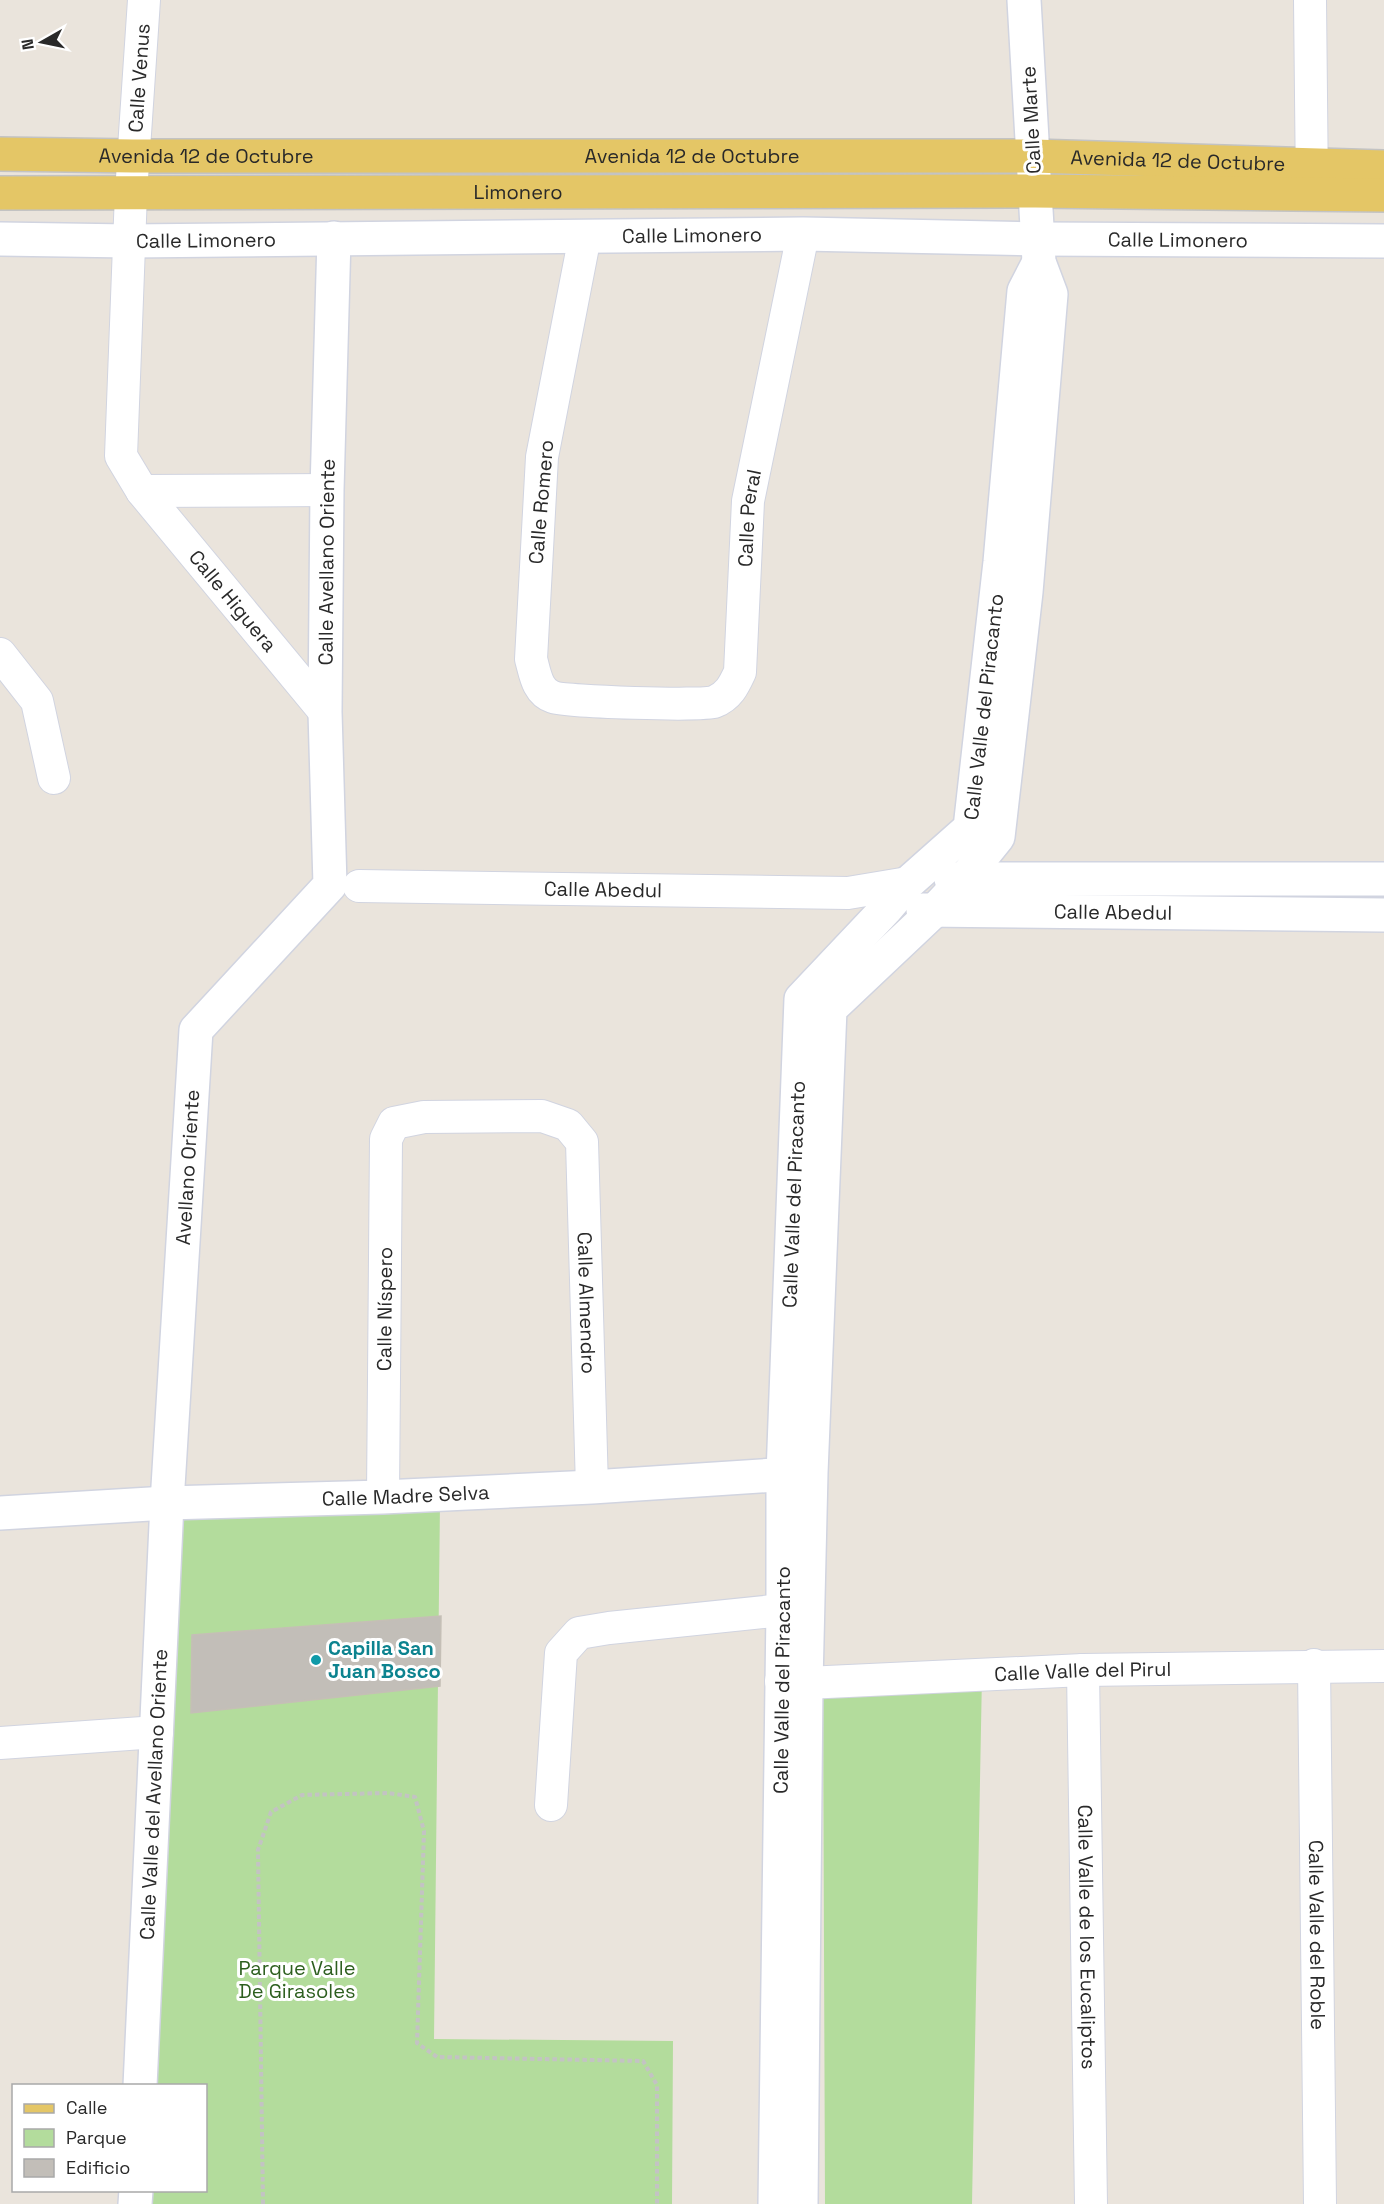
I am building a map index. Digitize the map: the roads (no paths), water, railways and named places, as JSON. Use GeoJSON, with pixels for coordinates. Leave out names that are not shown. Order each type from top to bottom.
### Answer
{"type":"FeatureCollection","features":[{"type":"Feature","properties":{"kind":"main road","name":"Avenida 12 de Octubre"},"geometry":{"type":"LineString","coordinates":[[0,154],[1034,156],[1312,181],[1384,195]]}},
{"type":"Feature","properties":{"kind":"main road","name":"Avenida 12 de Octubre"},"geometry":{"type":"LineString","coordinates":[[1035,191],[1312,181],[1384,167]]}},
{"type":"Feature","properties":{"kind":"main road","name":"Limonero"},"geometry":{"type":"LineString","coordinates":[[0,194],[1035,191]]}},
{"type":"Feature","properties":{"kind":"street","name":"Calle Venus"},"geometry":{"type":"LineString","coordinates":[[131,193],[144,0]]}},
{"type":"Feature","properties":{"kind":"street","name":"Calle Marte"},"geometry":{"type":"LineString","coordinates":[[1024,0],[1039,251]]}},
{"type":"Feature","properties":{"kind":"street"},"geometry":{"type":"LineString","coordinates":[[1310,0],[1312,181]]}},
{"type":"Feature","properties":{"kind":"street","name":"Calle Higuera"},"geometry":{"type":"LineString","coordinates":[[131,193],[121,456],[142,492],[326,712]]}},
{"type":"Feature","properties":{"kind":"street","name":"Calle Limonero"},"geometry":{"type":"LineString","coordinates":[[0,239],[129,241],[803,234],[1039,251],[1384,241]]}},
{"type":"Feature","properties":{"kind":"street","name":"Calle Peral"},"geometry":{"type":"LineString","coordinates":[[619,702],[713,703],[731,692],[740,672],[747,501],[803,234]]}},
{"type":"Feature","properties":{"kind":"street","name":"Calle Romero"},"geometry":{"type":"LineString","coordinates":[[585,236],[542,457],[531,659],[538,685],[552,697],[619,702]]}},
{"type":"Feature","properties":{"kind":"street","name":"Calle Avellano Oriente"},"geometry":{"type":"LineString","coordinates":[[334,238],[327,490],[326,712],[345,886]]}},
{"type":"Feature","properties":{"kind":"street","name":"Calle Valle del Piracanto"},"geometry":{"type":"LineString","coordinates":[[797,1474],[830,1009],[935,910],[965,878],[998,837],[1026,592],[1051,294],[1039,251]]}},
{"type":"Feature","properties":{"kind":"street","name":"Calle Valle del Piracanto"},"geometry":{"type":"LineString","coordinates":[[775,2204],[796,1610],[801,999],[908,883],[970,828],[1000,562],[1024,291],[1039,251]]}},
{"type":"Feature","properties":{"kind":"street"},"geometry":{"type":"LineString","coordinates":[[142,492],[327,490]]}},
{"type":"Feature","properties":{"kind":"street"},"geometry":{"type":"LineString","coordinates":[[0,654],[38,702],[54,778]]}},
{"type":"Feature","properties":{"kind":"street","name":"Calle Abedul"},"geometry":{"type":"LineString","coordinates":[[345,886],[848,893],[908,883],[965,878],[1384,879]]}},
{"type":"Feature","properties":{"kind":"street","name":"Avellano Oriente"},"geometry":{"type":"LineString","coordinates":[[167,1503],[196,1030],[345,886]]}},
{"type":"Feature","properties":{"kind":"street","name":"Calle Abedul"},"geometry":{"type":"LineString","coordinates":[[848,893],[885,910],[1384,915]]}},
{"type":"Feature","properties":{"kind":"street","name":"Calle Níspero"},"geometry":{"type":"LineString","coordinates":[[383,1497],[386,1139],[394,1124],[424,1117],[542,1116],[568,1125]]}},
{"type":"Feature","properties":{"kind":"street","name":"Calle Almendro"},"geometry":{"type":"LineString","coordinates":[[568,1125],[582,1142],[592,1487]]}},
{"type":"Feature","properties":{"kind":"street","name":"Calle Madre Selva"},"geometry":{"type":"LineString","coordinates":[[0,1513],[167,1503],[383,1497],[592,1487],[797,1474]]}},
{"type":"Feature","properties":{"kind":"street","name":"Calle Valle del Avellano Oriente"},"geometry":{"type":"LineString","coordinates":[[140,2084],[167,1503]]}},
{"type":"Feature","properties":{"kind":"street"},"geometry":{"type":"LineString","coordinates":[[551,1805],[561,1653],[579,1633],[609,1628],[796,1610]]}},
{"type":"Feature","properties":{"kind":"street","name":"Calle Valle del Roble"},"geometry":{"type":"LineString","coordinates":[[1314,1665],[1320,2204]]}},
{"type":"Feature","properties":{"kind":"street","name":"Calle Valle del Pirul"},"geometry":{"type":"LineString","coordinates":[[794,1682],[1083,1670],[1384,1665]]}},
{"type":"Feature","properties":{"kind":"street","name":"Calle Valle de los Eucaliptos"},"geometry":{"type":"LineString","coordinates":[[1083,1670],[1091,2204]]}},
{"type":"Feature","properties":{"kind":"street","name":"Calle Valle del Piracanto"},"geometry":{"type":"LineString","coordinates":[[794,1682],[801,2204]]}},
{"type":"Feature","properties":{"kind":"street"},"geometry":{"type":"LineString","coordinates":[[0,1743],[157,1732]]}},
{"type":"Feature","properties":{"kind":"place","name":"Capilla San Juan Bosco"},"geometry":{"type":"Point","coordinates":[316,1660]}},
{"type":"Feature","properties":{"kind":"park label","name":"Parque Valle De Girasoles"},"geometry":{"type":"Point","coordinates":[297,1980]}}]}
